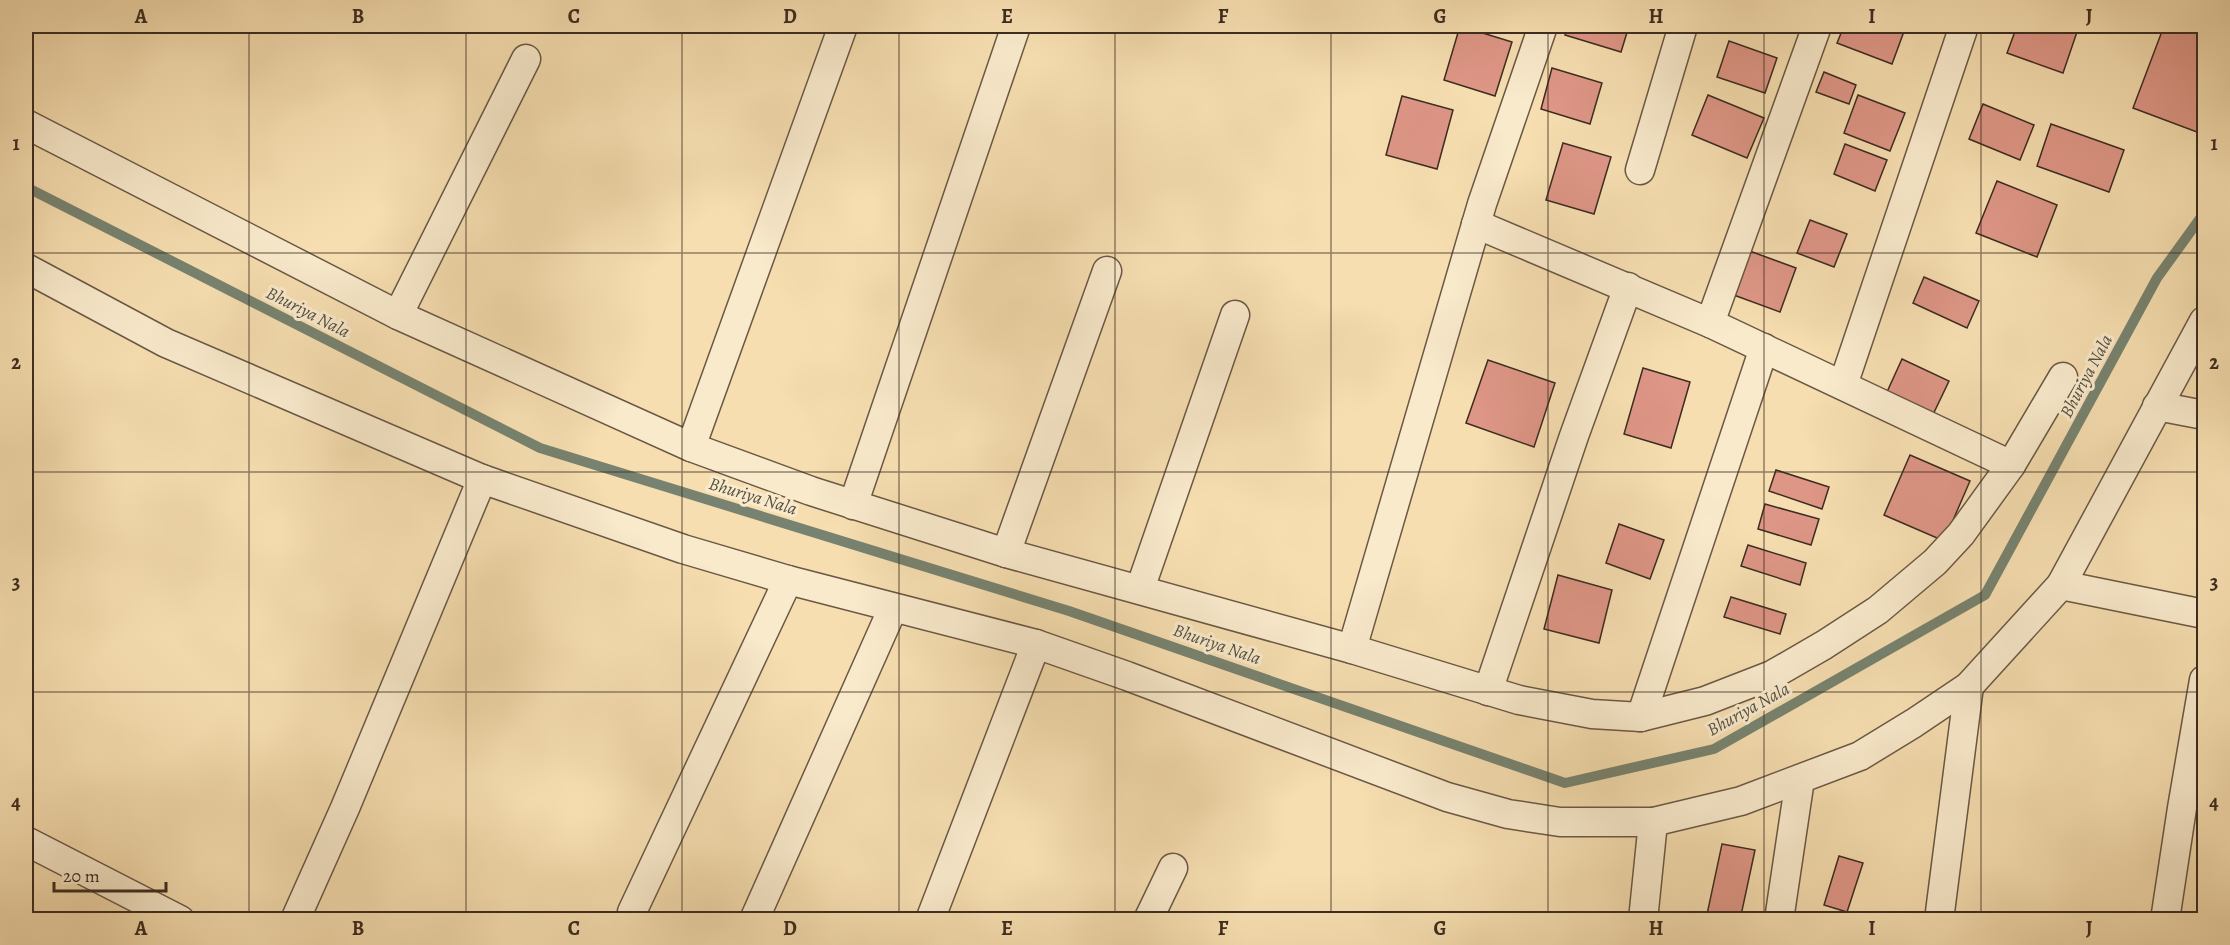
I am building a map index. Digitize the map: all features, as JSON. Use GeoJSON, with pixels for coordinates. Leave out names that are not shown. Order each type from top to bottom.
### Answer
{"type":"FeatureCollection","features":[{"type":"Feature","properties":{"kind":"street"},"geometry":{"type":"LineString","coordinates":[[691,447],[843,26]]}},
{"type":"Feature","properties":{"kind":"street"},"geometry":{"type":"LineString","coordinates":[[853,505],[1016,26]]}},
{"type":"Feature","properties":{"kind":"street"},"geometry":{"type":"LineString","coordinates":[[1352,649],[1476,224],[1543,26]]}},
{"type":"Feature","properties":{"kind":"street"},"geometry":{"type":"LineString","coordinates":[[1640,170],[1683,26]]}},
{"type":"Feature","properties":{"kind":"street"},"geometry":{"type":"LineString","coordinates":[[1710,323],[1817,26]]}},
{"type":"Feature","properties":{"kind":"street"},"geometry":{"type":"LineString","coordinates":[[1843,385],[1964,26]]}},
{"type":"Feature","properties":{"kind":"street"},"geometry":{"type":"LineString","coordinates":[[398,315],[526,59]]}},
{"type":"Feature","properties":{"kind":"street"},"geometry":{"type":"LineString","coordinates":[[26,124],[398,315],[691,447],[853,505],[1006,553],[1352,649],[1519,700],[1592,714],[1641,717],[1705,701],[1772,675],[1878,610],[1935,562],[1961,534],[2011,465],[2063,377]]}},
{"type":"Feature","properties":{"kind":"street"},"geometry":{"type":"LineString","coordinates":[[1476,224],[1710,323],[2011,465]]}},
{"type":"Feature","properties":{"kind":"street"},"geometry":{"type":"LineString","coordinates":[[26,268],[166,343],[482,478],[683,549],[788,580],[1036,644],[1447,797],[1508,814],[1560,822],[1653,822],[1741,801],[1860,756],[1969,686],[2061,585],[2205,321]]}},
{"type":"Feature","properties":{"kind":"street"},"geometry":{"type":"LineString","coordinates":[[1006,553],[1107,271]]}},
{"type":"Feature","properties":{"kind":"street"},"geometry":{"type":"LineString","coordinates":[[1488,691],[1574,436],[1628,287]]}},
{"type":"Feature","properties":{"kind":"street"},"geometry":{"type":"LineString","coordinates":[[1140,589],[1235,315]]}},
{"type":"Feature","properties":{"kind":"street"},"geometry":{"type":"LineString","coordinates":[[1641,717],[1764,348]]}},
{"type":"Feature","properties":{"kind":"street"},"geometry":{"type":"LineString","coordinates":[[2157,406],[2205,415]]}},
{"type":"Feature","properties":{"kind":"street"},"geometry":{"type":"LineString","coordinates":[[295,920],[345,808],[482,478]]}},
{"type":"Feature","properties":{"kind":"street"},"geometry":{"type":"LineString","coordinates":[[632,912],[788,580]]}},
{"type":"Feature","properties":{"kind":"street"},"geometry":{"type":"LineString","coordinates":[[2061,585],[2205,614]]}},
{"type":"Feature","properties":{"kind":"street"},"geometry":{"type":"LineString","coordinates":[[754,920],[893,608]]}},
{"type":"Feature","properties":{"kind":"street"},"geometry":{"type":"LineString","coordinates":[[930,920],[1036,644]]}},
{"type":"Feature","properties":{"kind":"street"},"geometry":{"type":"LineString","coordinates":[[2165,920],[2193,810],[2205,680]]}},
{"type":"Feature","properties":{"kind":"street"},"geometry":{"type":"LineString","coordinates":[[1940,920],[1969,686]]}},
{"type":"Feature","properties":{"kind":"street"},"geometry":{"type":"LineString","coordinates":[[1779,920],[1800,779]]}},
{"type":"Feature","properties":{"kind":"street"},"geometry":{"type":"LineString","coordinates":[[1643,920],[1653,822]]}},
{"type":"Feature","properties":{"kind":"street"},"geometry":{"type":"LineString","coordinates":[[26,841],[180,920]]}},
{"type":"Feature","properties":{"kind":"street"},"geometry":{"type":"LineString","coordinates":[[1148,920],[1173,868]]}},
{"type":"Feature","properties":{"kind":"building"},"geometry":{"type":"Polygon","coordinates":[[[1460,26],[1512,42],[1495,96],[1444,80],[1460,26]]]}},
{"type":"Feature","properties":{"kind":"building"},"geometry":{"type":"Polygon","coordinates":[[[1568,26],[1629,26],[1621,52],[1565,35],[1568,26]]]}},
{"type":"Feature","properties":{"kind":"building"},"geometry":{"type":"Polygon","coordinates":[[[1844,26],[1906,26],[1892,64],[1837,43],[1844,26]]]}},
{"type":"Feature","properties":{"kind":"building"},"geometry":{"type":"Polygon","coordinates":[[[2017,26],[2079,26],[2063,73],[2007,53],[2017,26]]]}},
{"type":"Feature","properties":{"kind":"building"},"geometry":{"type":"Polygon","coordinates":[[[2164,26],[2204,26],[2204,113],[2197,132],[2133,108],[2164,26]]]}},
{"type":"Feature","properties":{"kind":"building"},"geometry":{"type":"Polygon","coordinates":[[[1729,41],[1777,58],[1765,93],[1717,77],[1729,41]]]}},
{"type":"Feature","properties":{"kind":"building"},"geometry":{"type":"Polygon","coordinates":[[[1552,68],[1602,83],[1590,124],[1541,109],[1552,68]]]}},
{"type":"Feature","properties":{"kind":"building"},"geometry":{"type":"Polygon","coordinates":[[[1824,72],[1856,85],[1849,104],[1816,92],[1824,72]]]}},
{"type":"Feature","properties":{"kind":"building"},"geometry":{"type":"Polygon","coordinates":[[[1708,95],[1764,118],[1747,158],[1692,135],[1708,95]]]}},
{"type":"Feature","properties":{"kind":"building"},"geometry":{"type":"Polygon","coordinates":[[[1858,95],[1905,113],[1890,151],[1844,133],[1858,95]]]}},
{"type":"Feature","properties":{"kind":"building"},"geometry":{"type":"Polygon","coordinates":[[[1402,96],[1453,110],[1437,169],[1386,155],[1402,96]]]}},
{"type":"Feature","properties":{"kind":"building"},"geometry":{"type":"Polygon","coordinates":[[[1983,104],[2034,125],[2020,160],[1969,139],[1983,104]]]}},
{"type":"Feature","properties":{"kind":"building"},"geometry":{"type":"Polygon","coordinates":[[[2051,124],[2124,150],[2109,192],[2037,166],[2051,124]]]}},
{"type":"Feature","properties":{"kind":"building"},"geometry":{"type":"Polygon","coordinates":[[[1563,143],[1611,157],[1594,214],[1546,200],[1563,143]]]}},
{"type":"Feature","properties":{"kind":"building"},"geometry":{"type":"Polygon","coordinates":[[[1845,144],[1887,160],[1875,191],[1834,174],[1845,144]]]}},
{"type":"Feature","properties":{"kind":"building"},"geometry":{"type":"Polygon","coordinates":[[[1997,181],[2057,205],[2037,257],[1976,233],[1997,181]]]}},
{"type":"Feature","properties":{"kind":"building"},"geometry":{"type":"Polygon","coordinates":[[[1810,220],[1847,234],[1834,267],[1797,253],[1810,220]]]}},
{"type":"Feature","properties":{"kind":"building"},"geometry":{"type":"Polygon","coordinates":[[[1747,250],[1796,268],[1780,312],[1731,294],[1747,250]]]}},
{"type":"Feature","properties":{"kind":"building"},"geometry":{"type":"Polygon","coordinates":[[[1924,277],[1979,301],[1967,328],[1913,303],[1924,277]]]}},
{"type":"Feature","properties":{"kind":"building"},"geometry":{"type":"Polygon","coordinates":[[[1902,359],[1949,381],[1928,425],[1882,403],[1902,359]]]}},
{"type":"Feature","properties":{"kind":"building"},"geometry":{"type":"Polygon","coordinates":[[[1488,360],[1555,383],[1534,447],[1466,423],[1488,360]]]}},
{"type":"Feature","properties":{"kind":"building"},"geometry":{"type":"Polygon","coordinates":[[[1643,368],[1690,382],[1671,448],[1624,434],[1643,368]]]}},
{"type":"Feature","properties":{"kind":"building"},"geometry":{"type":"Polygon","coordinates":[[[1910,455],[1970,481],[1944,541],[1884,515],[1910,455]]]}},
{"type":"Feature","properties":{"kind":"building"},"geometry":{"type":"Polygon","coordinates":[[[1776,470],[1829,487],[1822,509],[1769,491],[1776,470]]]}},
{"type":"Feature","properties":{"kind":"building"},"geometry":{"type":"Polygon","coordinates":[[[1765,504],[1819,519],[1811,545],[1758,529],[1765,504]]]}},
{"type":"Feature","properties":{"kind":"building"},"geometry":{"type":"Polygon","coordinates":[[[1619,524],[1664,540],[1650,579],[1606,563],[1619,524]]]}},
{"type":"Feature","properties":{"kind":"building"},"geometry":{"type":"Polygon","coordinates":[[[1748,545],[1806,563],[1800,585],[1741,566],[1748,545]]]}},
{"type":"Feature","properties":{"kind":"building"},"geometry":{"type":"Polygon","coordinates":[[[1558,575],[1612,590],[1599,643],[1544,629],[1558,575]]]}},
{"type":"Feature","properties":{"kind":"building"},"geometry":{"type":"Polygon","coordinates":[[[1731,597],[1786,614],[1780,634],[1724,617],[1731,597]]]}},
{"type":"Feature","properties":{"kind":"building"},"geometry":{"type":"Polygon","coordinates":[[[1722,844],[1755,850],[1740,920],[1706,919],[1722,844]]]}},
{"type":"Feature","properties":{"kind":"building"},"geometry":{"type":"Polygon","coordinates":[[[1839,856],[1863,863],[1847,912],[1824,905],[1839,856]]]}},
{"type":"Feature","properties":{"kind":"waterway","name":"Bhuriya Nala"},"geometry":{"type":"LineString","coordinates":[[26,187],[540,448],[1069,611],[1565,783],[1714,749],[1985,595],[2157,278],[2204,213]]}}]}
